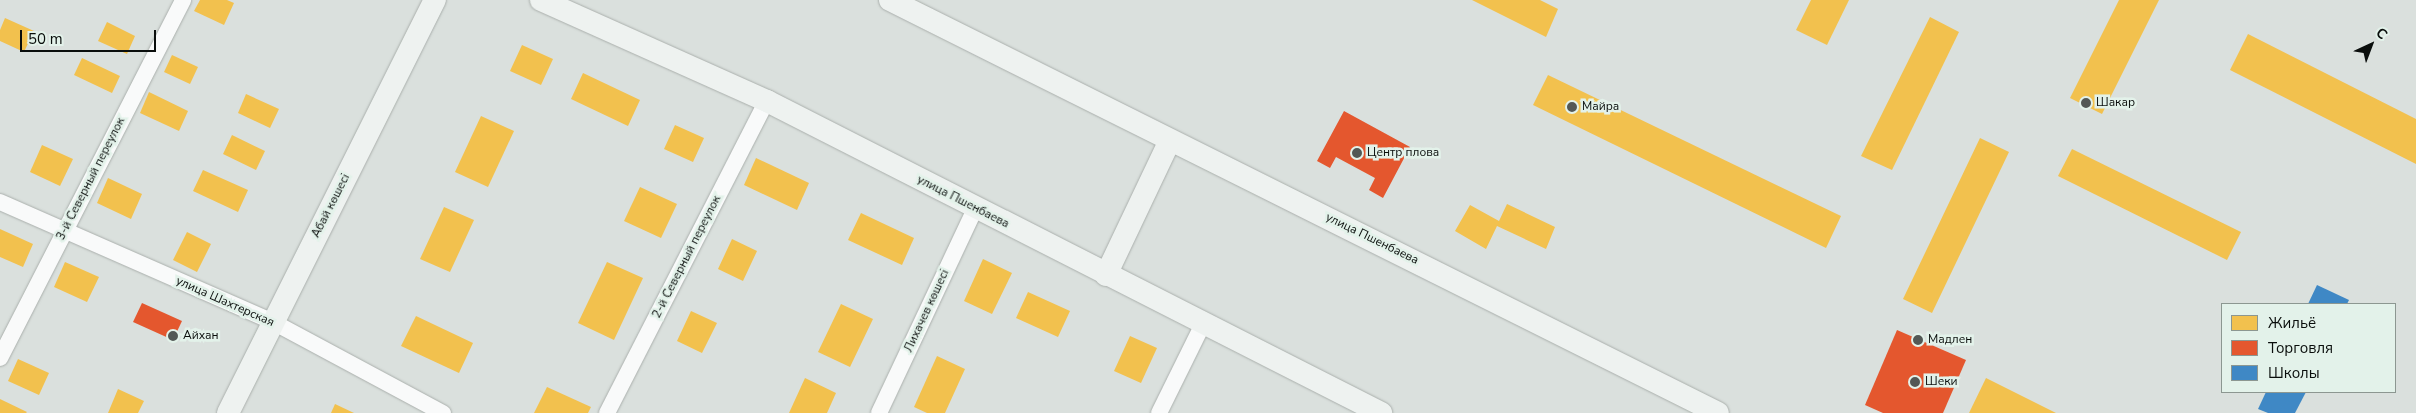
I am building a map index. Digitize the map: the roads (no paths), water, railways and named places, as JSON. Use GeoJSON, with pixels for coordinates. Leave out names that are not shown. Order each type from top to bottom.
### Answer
{"type":"FeatureCollection","features":[{"type":"Feature","properties":{"kind":"main road","name":"Абай көшесі"},"geometry":{"type":"LineString","coordinates":[[228,413],[435,0]]}},
{"type":"Feature","properties":{"kind":"main road","name":"улица Пшенбаева"},"geometry":{"type":"LineString","coordinates":[[541,0],[767,101],[976,209],[1381,413]]}},
{"type":"Feature","properties":{"kind":"main road","name":"улица Пшенбаева"},"geometry":{"type":"LineString","coordinates":[[890,0],[1718,413]]}},
{"type":"Feature","properties":{"kind":"main road"},"geometry":{"type":"LineString","coordinates":[[1106,275],[1170,140]]}},
{"type":"Feature","properties":{"kind":"street","name":"3-й Северный переулок"},"geometry":{"type":"LineString","coordinates":[[0,358],[183,0]]}},
{"type":"Feature","properties":{"kind":"street","name":"2-й Северный переулок"},"geometry":{"type":"LineString","coordinates":[[607,413],[767,101]]}},
{"type":"Feature","properties":{"kind":"street","name":"улица Шахтерская"},"geometry":{"type":"LineString","coordinates":[[0,202],[63,232],[273,322],[444,413]]}},
{"type":"Feature","properties":{"kind":"street","name":"Лихачев көшесі"},"geometry":{"type":"LineString","coordinates":[[879,413],[976,209]]}},
{"type":"Feature","properties":{"kind":"street"},"geometry":{"type":"LineString","coordinates":[[1159,413],[1203,324]]}},
{"type":"Feature","properties":{"kind":"place","name":"Шакар"},"geometry":{"type":"Point","coordinates":[2086,103]}},
{"type":"Feature","properties":{"kind":"place","name":"Майра"},"geometry":{"type":"Point","coordinates":[1572,107]}},
{"type":"Feature","properties":{"kind":"place","name":"Центр плова"},"geometry":{"type":"Point","coordinates":[1357,153]}},
{"type":"Feature","properties":{"kind":"place","name":"Айхан"},"geometry":{"type":"Point","coordinates":[173,336]}},
{"type":"Feature","properties":{"kind":"place","name":"Мадлен"},"geometry":{"type":"Point","coordinates":[1918,340]}},
{"type":"Feature","properties":{"kind":"place","name":"Шеки"},"geometry":{"type":"Point","coordinates":[1915,382]}}]}
